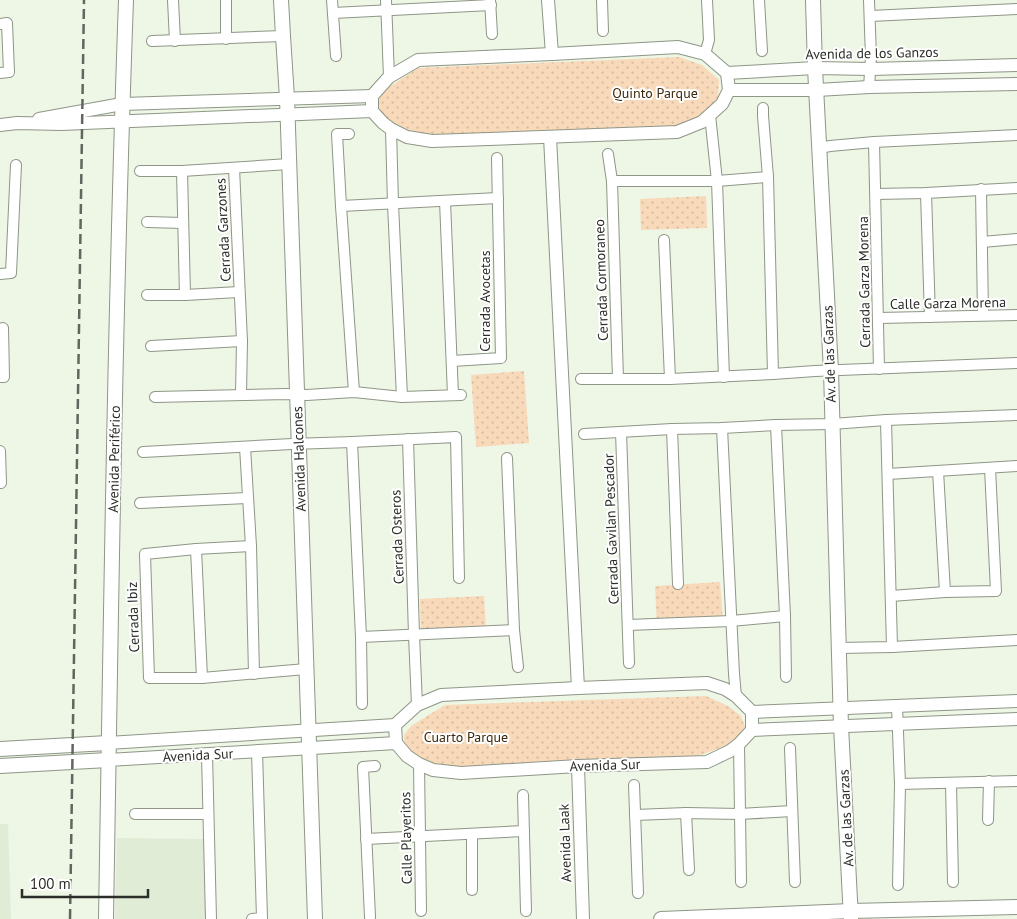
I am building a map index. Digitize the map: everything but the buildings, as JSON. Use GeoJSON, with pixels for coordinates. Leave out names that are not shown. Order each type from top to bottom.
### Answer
{"type":"FeatureCollection","features":[{"type":"Feature","properties":{"kind":"main road","name":"Avenida Periférico"},"geometry":{"type":"LineString","coordinates":[[106,919],[121,122],[126,0]]}},
{"type":"Feature","properties":{"kind":"main road","name":"Avenida Halcones"},"geometry":{"type":"LineString","coordinates":[[281,0],[288,116],[300,443],[302,669],[310,748],[315,919]]}},
{"type":"Feature","properties":{"kind":"main road","name":"Av. de las Garzas"},"geometry":{"type":"LineString","coordinates":[[813,0],[815,68],[824,147],[835,371],[826,424],[846,648],[841,726],[851,915]]}},
{"type":"Feature","properties":{"kind":"main road","name":"Avenida Sur"},"geometry":{"type":"LineString","coordinates":[[2,749],[108,743]]}},
{"type":"Feature","properties":{"kind":"main road"},"geometry":{"type":"LineString","coordinates":[[2,749],[2,766]]}},
{"type":"Feature","properties":{"kind":"main road","name":"Avenida Sur"},"geometry":{"type":"LineString","coordinates":[[2,766],[108,760]]}},
{"type":"Feature","properties":{"kind":"main road"},"geometry":{"type":"LineString","coordinates":[[662,919],[851,915],[1017,908]]}},
{"type":"Feature","properties":{"kind":"street"},"geometry":{"type":"LineString","coordinates":[[173,0],[175,41]]}},
{"type":"Feature","properties":{"kind":"street"},"geometry":{"type":"LineString","coordinates":[[226,0],[226,39]]}},
{"type":"Feature","properties":{"kind":"street"},"geometry":{"type":"LineString","coordinates":[[332,0],[336,56]]}},
{"type":"Feature","properties":{"kind":"street"},"geometry":{"type":"LineString","coordinates":[[548,0],[552,54]]}},
{"type":"Feature","properties":{"kind":"street"},"geometry":{"type":"LineString","coordinates":[[602,0],[603,30]]}},
{"type":"Feature","properties":{"kind":"street"},"geometry":{"type":"LineString","coordinates":[[705,54],[709,40],[708,0]]}},
{"type":"Feature","properties":{"kind":"street"},"geometry":{"type":"LineString","coordinates":[[759,0],[762,51]]}},
{"type":"Feature","properties":{"kind":"street"},"geometry":{"type":"LineString","coordinates":[[869,0],[871,68],[869,87]]}},
{"type":"Feature","properties":{"kind":"street"},"geometry":{"type":"LineString","coordinates":[[333,13],[386,5],[491,3],[492,34]]}},
{"type":"Feature","properties":{"kind":"street"},"geometry":{"type":"LineString","coordinates":[[386,5],[389,70],[372,96],[372,111],[383,124],[408,137],[432,141],[677,132],[702,122],[722,104],[729,90],[727,73],[705,54],[678,47],[418,60],[389,70]]}},
{"type":"Feature","properties":{"kind":"street"},"geometry":{"type":"LineString","coordinates":[[870,16],[1017,9]]}},
{"type":"Feature","properties":{"kind":"street"},"geometry":{"type":"LineString","coordinates":[[0,24],[7,24],[9,72],[0,73]]}},
{"type":"Feature","properties":{"kind":"street"},"geometry":{"type":"LineString","coordinates":[[152,41],[283,36]]}},
{"type":"Feature","properties":{"kind":"street","name":"Avenida de los Ganzos"},"geometry":{"type":"LineString","coordinates":[[727,73],[815,68],[1017,65]]}},
{"type":"Feature","properties":{"kind":"street"},"geometry":{"type":"LineString","coordinates":[[729,90],[817,90],[1017,84]]}},
{"type":"Feature","properties":{"kind":"street"},"geometry":{"type":"LineString","coordinates":[[0,125],[90,116],[122,104],[372,96]]}},
{"type":"Feature","properties":{"kind":"street"},"geometry":{"type":"LineString","coordinates":[[763,108],[762,116],[768,177],[772,374]]}},
{"type":"Feature","properties":{"kind":"street"},"geometry":{"type":"LineString","coordinates":[[90,116],[121,122],[372,111]]}},
{"type":"Feature","properties":{"kind":"street"},"geometry":{"type":"LineString","coordinates":[[710,115],[717,181],[724,377]]}},
{"type":"Feature","properties":{"kind":"street"},"geometry":{"type":"LineString","coordinates":[[391,129],[402,397]]}},
{"type":"Feature","properties":{"kind":"street"},"geometry":{"type":"LineString","coordinates":[[349,134],[337,134],[340,206],[354,392]]}},
{"type":"Feature","properties":{"kind":"street"},"geometry":{"type":"LineString","coordinates":[[824,147],[874,142],[1017,135]]}},
{"type":"Feature","properties":{"kind":"street"},"geometry":{"type":"LineString","coordinates":[[550,137],[578,688]]}},
{"type":"Feature","properties":{"kind":"street","name":"Cerrada Garza Morena"},"geometry":{"type":"LineString","coordinates":[[874,142],[879,369]]}},
{"type":"Feature","properties":{"kind":"street","name":"Cerrada Cormoraneo"},"geometry":{"type":"LineString","coordinates":[[608,154],[612,180],[618,379]]}},
{"type":"Feature","properties":{"kind":"street","name":"Cerrada Avocetas"},"geometry":{"type":"LineString","coordinates":[[452,361],[502,358],[497,158]]}},
{"type":"Feature","properties":{"kind":"street","name":"Cerrada Garzones"},"geometry":{"type":"LineString","coordinates":[[140,170],[234,168],[289,164]]}},
{"type":"Feature","properties":{"kind":"street"},"geometry":{"type":"LineString","coordinates":[[0,274],[11,273],[16,165]]}},
{"type":"Feature","properties":{"kind":"street","name":"Cerrada Garzones"},"geometry":{"type":"LineString","coordinates":[[234,168],[242,341],[241,394]]}},
{"type":"Feature","properties":{"kind":"street"},"geometry":{"type":"LineString","coordinates":[[182,170],[185,295]]}},
{"type":"Feature","properties":{"kind":"street"},"geometry":{"type":"LineString","coordinates":[[612,180],[717,181],[768,177]]}},
{"type":"Feature","properties":{"kind":"street"},"geometry":{"type":"LineString","coordinates":[[876,194],[1017,188]]}},
{"type":"Feature","properties":{"kind":"street"},"geometry":{"type":"LineString","coordinates":[[981,189],[983,315]]}},
{"type":"Feature","properties":{"kind":"street"},"geometry":{"type":"LineString","coordinates":[[926,193],[930,317]]}},
{"type":"Feature","properties":{"kind":"street"},"geometry":{"type":"LineString","coordinates":[[340,206],[498,198]]}},
{"type":"Feature","properties":{"kind":"street"},"geometry":{"type":"LineString","coordinates":[[155,397],[354,392],[402,397],[457,395],[452,361],[445,201]]}},
{"type":"Feature","properties":{"kind":"street"},"geometry":{"type":"LineString","coordinates":[[147,222],[184,223]]}},
{"type":"Feature","properties":{"kind":"street"},"geometry":{"type":"LineString","coordinates":[[982,242],[1017,239]]}},
{"type":"Feature","properties":{"kind":"street"},"geometry":{"type":"LineString","coordinates":[[664,240],[670,379]]}},
{"type":"Feature","properties":{"kind":"street","name":"Cerrada Garzones"},"geometry":{"type":"LineString","coordinates":[[147,296],[239,292]]}},
{"type":"Feature","properties":{"kind":"street","name":"Calle Garza Morena"},"geometry":{"type":"LineString","coordinates":[[879,318],[1017,315]]}},
{"type":"Feature","properties":{"kind":"street"},"geometry":{"type":"LineString","coordinates":[[0,329],[3,328],[4,377],[0,377]]}},
{"type":"Feature","properties":{"kind":"street"},"geometry":{"type":"LineString","coordinates":[[151,346],[242,341]]}},
{"type":"Feature","properties":{"kind":"street"},"geometry":{"type":"LineString","coordinates":[[581,379],[670,379],[1017,363]]}},
{"type":"Feature","properties":{"kind":"street"},"geometry":{"type":"LineString","coordinates":[[584,434],[1017,415]]}},
{"type":"Feature","properties":{"kind":"street"},"geometry":{"type":"LineString","coordinates":[[886,420],[892,647]]}},
{"type":"Feature","properties":{"kind":"street"},"geometry":{"type":"LineString","coordinates":[[776,425],[786,677]]}},
{"type":"Feature","properties":{"kind":"street"},"geometry":{"type":"LineString","coordinates":[[722,428],[736,696]]}},
{"type":"Feature","properties":{"kind":"street"},"geometry":{"type":"LineString","coordinates":[[672,429],[678,584]]}},
{"type":"Feature","properties":{"kind":"street","name":"Cerrada Gavilan Pescador"},"geometry":{"type":"LineString","coordinates":[[621,432],[629,664]]}},
{"type":"Feature","properties":{"kind":"street"},"geometry":{"type":"LineString","coordinates":[[144,452],[456,437],[459,578]]}},
{"type":"Feature","properties":{"kind":"street","name":"Cerrada Osteros"},"geometry":{"type":"LineString","coordinates":[[408,439],[417,699]]}},
{"type":"Feature","properties":{"kind":"street"},"geometry":{"type":"LineString","coordinates":[[352,442],[361,636],[362,704]]}},
{"type":"Feature","properties":{"kind":"street"},"geometry":{"type":"LineString","coordinates":[[245,446],[251,546],[254,674]]}},
{"type":"Feature","properties":{"kind":"street"},"geometry":{"type":"LineString","coordinates":[[0,450],[2,483],[0,483]]}},
{"type":"Feature","properties":{"kind":"street"},"geometry":{"type":"LineString","coordinates":[[507,458],[514,630],[518,667]]}},
{"type":"Feature","properties":{"kind":"street"},"geometry":{"type":"LineString","coordinates":[[888,474],[1017,466]]}},
{"type":"Feature","properties":{"kind":"street"},"geometry":{"type":"LineString","coordinates":[[891,596],[996,591],[990,468]]}},
{"type":"Feature","properties":{"kind":"street"},"geometry":{"type":"LineString","coordinates":[[938,471],[945,592]]}},
{"type":"Feature","properties":{"kind":"street"},"geometry":{"type":"LineString","coordinates":[[140,503],[247,498]]}},
{"type":"Feature","properties":{"kind":"street","name":"Cerrada Ibiz"},"geometry":{"type":"LineString","coordinates":[[251,546],[145,554],[149,678],[202,678],[302,669]]}},
{"type":"Feature","properties":{"kind":"street"},"geometry":{"type":"LineString","coordinates":[[196,549],[202,678]]}},
{"type":"Feature","properties":{"kind":"street"},"geometry":{"type":"LineString","coordinates":[[628,626],[731,621],[785,616]]}},
{"type":"Feature","properties":{"kind":"street"},"geometry":{"type":"LineString","coordinates":[[361,636],[514,630]]}},
{"type":"Feature","properties":{"kind":"street"},"geometry":{"type":"LineString","coordinates":[[846,648],[1017,640]]}},
{"type":"Feature","properties":{"kind":"street"},"geometry":{"type":"LineString","coordinates":[[396,743],[395,725],[404,718],[417,699],[441,695],[707,683],[725,689],[736,696],[752,712],[752,730],[841,726],[898,727],[1017,719]]}},
{"type":"Feature","properties":{"kind":"street"},"geometry":{"type":"LineString","coordinates":[[752,712],[1017,701]]}},
{"type":"Feature","properties":{"kind":"street"},"geometry":{"type":"LineString","coordinates":[[897,706],[900,784],[898,885]]}},
{"type":"Feature","properties":{"kind":"street","name":"Avenida Sur"},"geometry":{"type":"LineString","coordinates":[[108,743],[395,725]]}},
{"type":"Feature","properties":{"kind":"street","name":"Avenida Sur"},"geometry":{"type":"LineString","coordinates":[[108,760],[396,743],[407,756],[419,764],[433,770],[461,773],[578,766],[707,762],[730,751],[739,749],[752,730]]}},
{"type":"Feature","properties":{"kind":"street"},"geometry":{"type":"LineString","coordinates":[[790,748],[795,882]]}},
{"type":"Feature","properties":{"kind":"street"},"geometry":{"type":"LineString","coordinates":[[739,749],[742,882]]}},
{"type":"Feature","properties":{"kind":"street"},"geometry":{"type":"LineString","coordinates":[[252,919],[262,918],[257,751]]}},
{"type":"Feature","properties":{"kind":"street"},"geometry":{"type":"LineString","coordinates":[[206,754],[211,919]]}},
{"type":"Feature","properties":{"kind":"street","name":"Calle Playeritos"},"geometry":{"type":"LineString","coordinates":[[419,764],[421,911]]}},
{"type":"Feature","properties":{"kind":"street"},"geometry":{"type":"LineString","coordinates":[[370,917],[363,766],[375,766]]}},
{"type":"Feature","properties":{"kind":"street","name":"Avenida Laak"},"geometry":{"type":"LineString","coordinates":[[578,766],[583,919]]}},
{"type":"Feature","properties":{"kind":"street"},"geometry":{"type":"LineString","coordinates":[[900,784],[1017,780]]}},
{"type":"Feature","properties":{"kind":"street"},"geometry":{"type":"LineString","coordinates":[[988,820],[989,781]]}},
{"type":"Feature","properties":{"kind":"street"},"geometry":{"type":"LineString","coordinates":[[951,783],[953,882]]}},
{"type":"Feature","properties":{"kind":"street"},"geometry":{"type":"LineString","coordinates":[[634,785],[638,893]]}},
{"type":"Feature","properties":{"kind":"street"},"geometry":{"type":"LineString","coordinates":[[524,796],[526,911]]}},
{"type":"Feature","properties":{"kind":"street"},"geometry":{"type":"LineString","coordinates":[[635,814],[740,814],[792,811]]}},
{"type":"Feature","properties":{"kind":"street"},"geometry":{"type":"LineString","coordinates":[[686,813],[689,870]]}},
{"type":"Feature","properties":{"kind":"street"},"geometry":{"type":"LineString","coordinates":[[135,814],[208,814]]}},
{"type":"Feature","properties":{"kind":"street"},"geometry":{"type":"LineString","coordinates":[[366,839],[524,831]]}},
{"type":"Feature","properties":{"kind":"street"},"geometry":{"type":"LineString","coordinates":[[472,834],[472,890]]}},
{"type":"Feature","properties":{"kind":"shaded area"},"geometry":{"type":"Polygon","coordinates":[[[0,824],[8,824],[11,919],[0,919],[0,824]]]}},
{"type":"Feature","properties":{"kind":"shaded area"},"geometry":{"type":"Polygon","coordinates":[[[117,838],[205,839],[205,919],[115,919],[117,838]]]}},
{"type":"Feature","properties":{"kind":"green space","name":"Quinto Parque"},"geometry":{"type":"Polygon","coordinates":[[[679,57],[702,65],[719,80],[718,98],[703,115],[668,128],[434,136],[414,132],[387,120],[381,113],[378,101],[383,91],[418,68],[679,57]]]}},
{"type":"Feature","properties":{"kind":"green space"},"geometry":{"type":"Polygon","coordinates":[[[706,196],[707,228],[641,230],[640,199],[706,196]]]}},
{"type":"Feature","properties":{"kind":"green space"},"geometry":{"type":"Polygon","coordinates":[[[524,371],[529,443],[476,447],[471,375],[524,371]]]}},
{"type":"Feature","properties":{"kind":"green space"},"geometry":{"type":"Polygon","coordinates":[[[720,582],[723,621],[657,626],[655,586],[720,582]]]}},
{"type":"Feature","properties":{"kind":"green space"},"geometry":{"type":"Polygon","coordinates":[[[484,596],[486,630],[421,633],[420,599],[484,596]]]}},
{"type":"Feature","properties":{"kind":"green space","name":"Cuarto Parque"},"geometry":{"type":"Polygon","coordinates":[[[706,696],[728,706],[741,716],[745,727],[731,744],[695,757],[462,770],[416,756],[406,747],[404,741],[404,735],[411,726],[445,705],[706,696]]]}},
{"type":"Feature","properties":{"kind":"railway"},"geometry":{"type":"LineString","coordinates":[[70,919],[84,0]]}}]}
